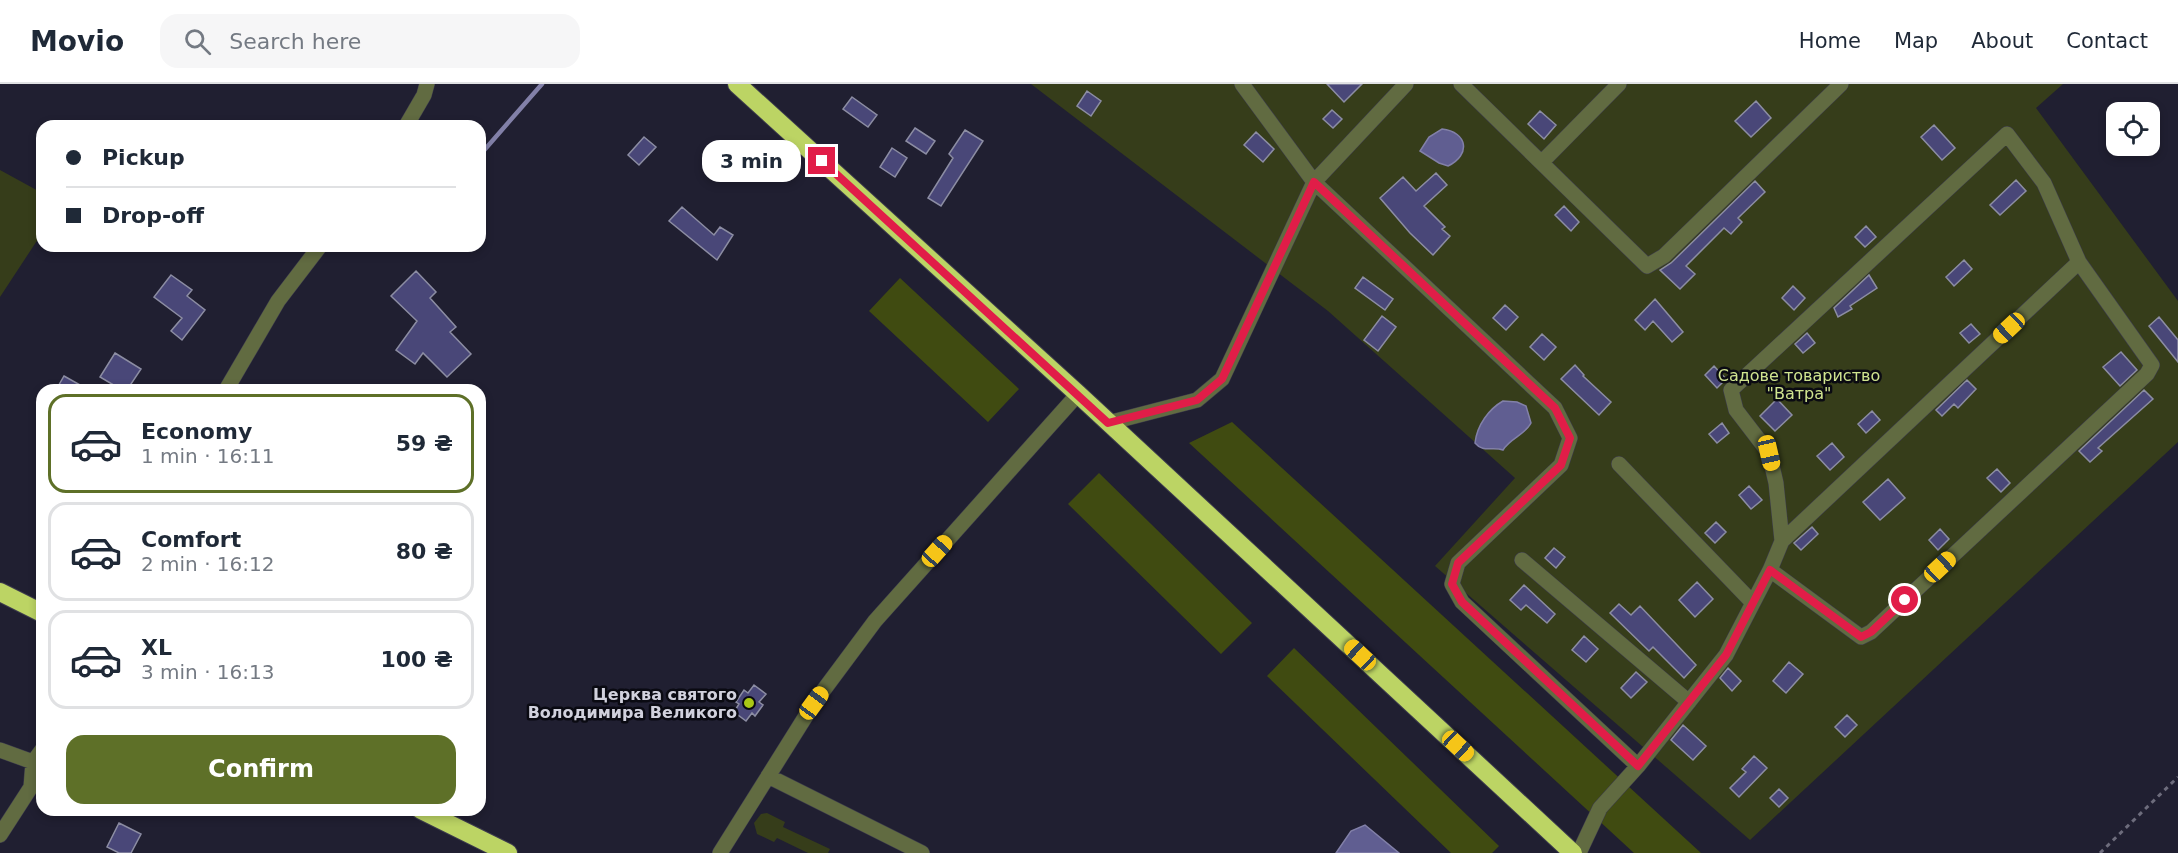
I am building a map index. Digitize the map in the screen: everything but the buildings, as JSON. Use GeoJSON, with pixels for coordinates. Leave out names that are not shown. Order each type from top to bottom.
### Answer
{"type":"FeatureCollection","features":[{"type":"Feature","properties":{"kind":"highway"},"geometry":{"type":"LineString","coordinates":[[737,84],[1078,394],[1573,853]]}},
{"type":"Feature","properties":{"kind":"highway"},"geometry":{"type":"LineString","coordinates":[[0,592],[36,610]]}},
{"type":"Feature","properties":{"kind":"highway"},"geometry":{"type":"LineString","coordinates":[[433,816],[508,853]]}},
{"type":"Feature","properties":{"kind":"street"},"geometry":{"type":"LineString","coordinates":[[409,120],[424,95],[427,84]]}},
{"type":"Feature","properties":{"kind":"street"},"geometry":{"type":"LineString","coordinates":[[1242,84],[1314,182],[1555,408],[1570,438],[1561,465],[1458,563],[1452,584],[1462,602],[1638,766]]}},
{"type":"Feature","properties":{"kind":"street"},"geometry":{"type":"LineString","coordinates":[[1108,423],[1197,400],[1222,379],[1314,182],[1406,84]]}},
{"type":"Feature","properties":{"kind":"street"},"geometry":{"type":"LineString","coordinates":[[1461,84],[1647,267],[1664,256],[1841,84]]}},
{"type":"Feature","properties":{"kind":"street"},"geometry":{"type":"LineString","coordinates":[[1542,162],[1619,84]]}},
{"type":"Feature","properties":{"kind":"street"},"geometry":{"type":"LineString","coordinates":[[1770,570],[1861,637],[1871,632],[2147,374],[2152,365],[2079,262],[2044,183],[2007,134],[1731,390],[1736,410],[1769,453],[1776,483],[1782,541]]}},
{"type":"Feature","properties":{"kind":"street"},"geometry":{"type":"LineString","coordinates":[[230,384],[278,301],[315,252]]}},
{"type":"Feature","properties":{"kind":"street"},"geometry":{"type":"LineString","coordinates":[[1579,853],[1600,808],[1638,766],[1726,655],[1770,570],[1782,541],[2079,262]]}},
{"type":"Feature","properties":{"kind":"street"},"geometry":{"type":"LineString","coordinates":[[720,853],[814,703],[875,621],[1078,394]]}},
{"type":"Feature","properties":{"kind":"street"},"geometry":{"type":"LineString","coordinates":[[1619,464],[1753,603]]}},
{"type":"Feature","properties":{"kind":"street"},"geometry":{"type":"LineString","coordinates":[[1522,560],[1689,702]]}},
{"type":"Feature","properties":{"kind":"street"},"geometry":{"type":"LineString","coordinates":[[0,750],[36,756]]}},
{"type":"Feature","properties":{"kind":"street"},"geometry":{"type":"LineString","coordinates":[[0,835],[31,787],[36,761]]}},
{"type":"Feature","properties":{"kind":"street"},"geometry":{"type":"LineString","coordinates":[[768,776],[922,853]]}},
{"type":"Feature","properties":{"kind":"path"},"geometry":{"type":"LineString","coordinates":[[2100,853],[2178,777]]}},
{"type":"Feature","properties":{"kind":"green space","name":"Садове товариство \"Ватра\""},"geometry":{"type":"Polygon","coordinates":[[[1031,84],[2063,84],[2036,108],[2178,301],[2178,442],[1750,840],[1435,566],[1515,478],[1328,311],[1031,84]]]}},
{"type":"Feature","properties":{"kind":"green space"},"geometry":{"type":"Polygon","coordinates":[[[0,170],[36,190],[36,242],[0,297],[0,170]]]}},
{"type":"Feature","properties":{"kind":"green space"},"geometry":{"type":"Polygon","coordinates":[[[900,278],[1019,389],[988,422],[869,311],[900,278]]]}},
{"type":"Feature","properties":{"kind":"green space"},"geometry":{"type":"Polygon","coordinates":[[[1232,422],[1701,853],[1634,853],[1189,443],[1232,422]]]}},
{"type":"Feature","properties":{"kind":"green space"},"geometry":{"type":"Polygon","coordinates":[[[1099,473],[1252,623],[1221,654],[1068,504],[1099,473]]]}},
{"type":"Feature","properties":{"kind":"green space"},"geometry":{"type":"Polygon","coordinates":[[[1294,648],[1499,846],[1492,853],[1451,853],[1267,676],[1294,648]]]}},
{"type":"Feature","properties":{"kind":"green space"},"geometry":{"type":"Polygon","coordinates":[[[767,813],[785,822],[783,827],[830,849],[828,853],[808,853],[777,838],[774,842],[757,834],[754,823],[761,814],[767,813]]]}},
{"type":"Feature","properties":{"kind":"shaded area"},"geometry":{"type":"Polygon","coordinates":[[[1442,129],[1457,134],[1463,144],[1460,156],[1448,166],[1420,151],[1429,137],[1442,129]]]}},
{"type":"Feature","properties":{"kind":"shaded area"},"geometry":{"type":"Polygon","coordinates":[[[1503,401],[1517,402],[1526,406],[1531,423],[1503,450],[1481,448],[1475,443],[1481,424],[1493,408],[1503,401]]]}},
{"type":"Feature","properties":{"kind":"shaded area"},"geometry":{"type":"Polygon","coordinates":[[[1365,825],[1399,853],[1336,853],[1351,831],[1365,825]]]}},
{"type":"Feature","properties":{"kind":"waterway"},"geometry":{"type":"LineString","coordinates":[[486,148],[542,84]]}},
{"type":"Feature","properties":{"kind":"place","name":"Церква святого Володимира Великого"},"geometry":{"type":"Point","coordinates":[749,703]}},
{"type":"Feature","properties":{"kind":"route"},"geometry":{"type":"LineString","coordinates":[[822,161],[1108,423],[1197,400],[1222,379],[1314,182],[1555,408],[1570,438],[1561,465],[1458,563],[1452,584],[1462,602],[1638,766],[1726,655],[1770,570],[1861,637],[1871,632],[1905,600]]}}]}
